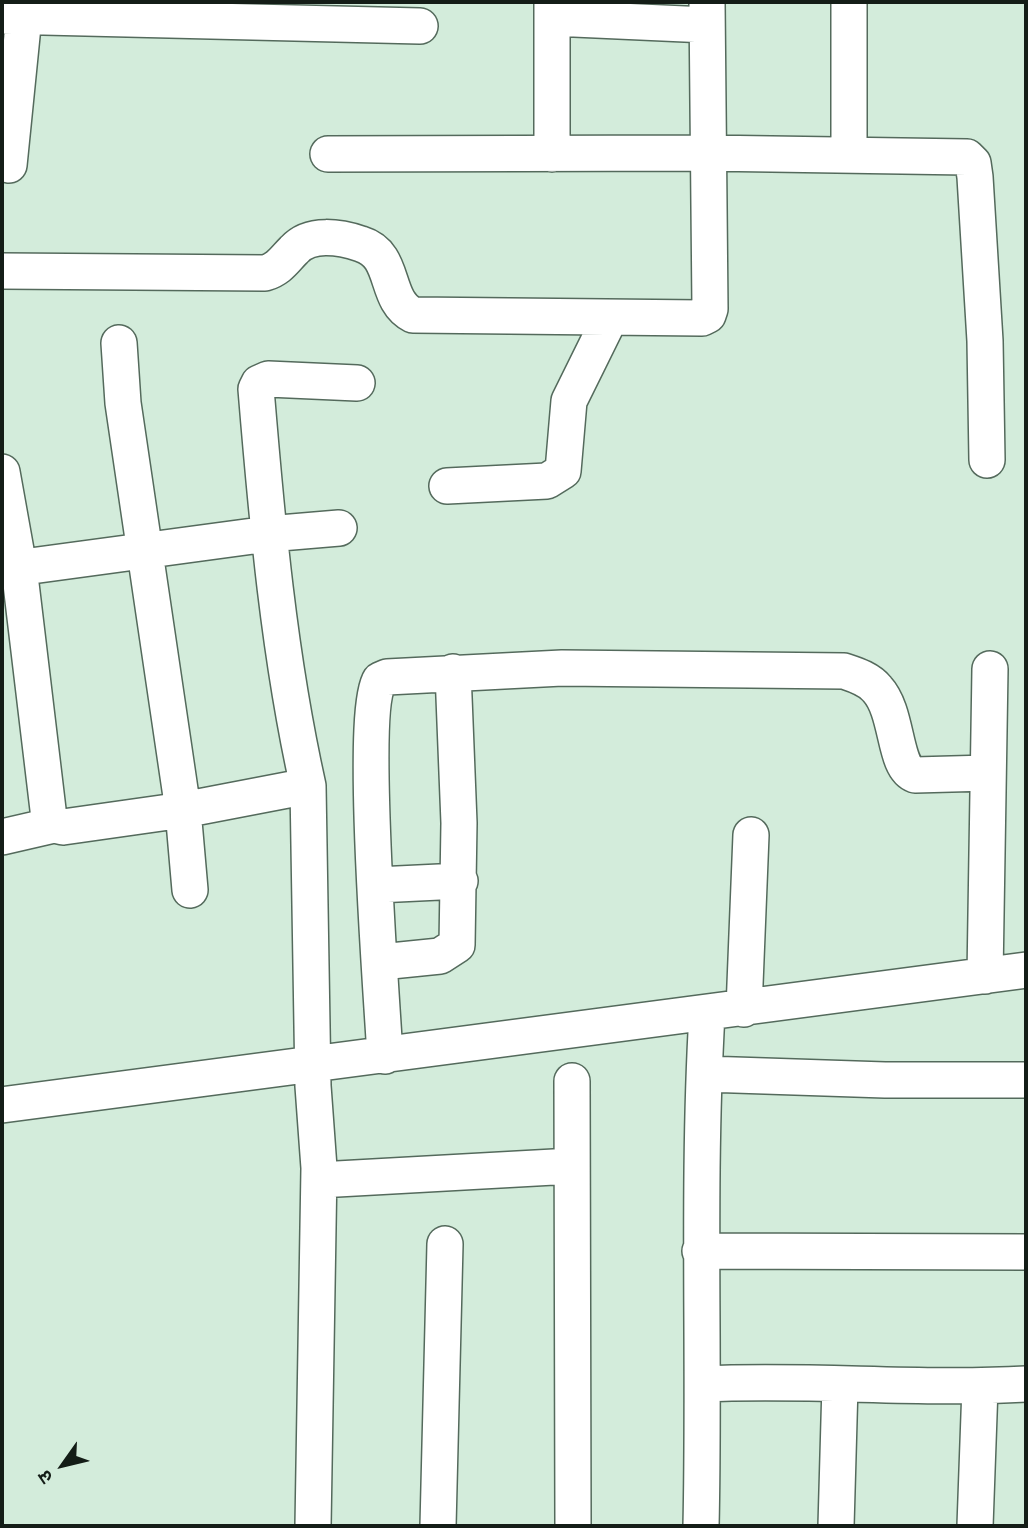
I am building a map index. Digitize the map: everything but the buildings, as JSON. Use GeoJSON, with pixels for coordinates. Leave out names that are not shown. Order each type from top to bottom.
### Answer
{"type":"FeatureCollection","features":[{"type":"Feature","properties":{"kind":"street"},"geometry":{"type":"LineString","coordinates":[[849,2],[849,155]]}},
{"type":"Feature","properties":{"kind":"street"},"geometry":{"type":"LineString","coordinates":[[9,165],[13,16],[118,10],[312,12],[420,28]]}},
{"type":"Feature","properties":{"kind":"street"},"geometry":{"type":"LineString","coordinates":[[2,271],[264,273],[281,265],[304,241],[326,238],[362,244],[373,249],[388,269],[395,299],[401,309],[413,315],[696,319],[708,315],[707,14],[552,10],[552,154]]}},
{"type":"Feature","properties":{"kind":"street"},"geometry":{"type":"LineString","coordinates":[[328,155],[706,153],[958,156],[973,163],[985,341],[987,460]]}},
{"type":"Feature","properties":{"kind":"street"},"geometry":{"type":"LineString","coordinates":[[447,486],[547,481],[563,471],[564,422],[569,401],[610,318]]}},
{"type":"Feature","properties":{"kind":"street"},"geometry":{"type":"LineString","coordinates":[[119,343],[122,402],[142,551],[183,810],[190,890]]}},
{"type":"Feature","properties":{"kind":"street"},"geometry":{"type":"LineString","coordinates":[[313,1526],[318,1180],[308,786],[298,739],[268,534],[256,389],[259,383],[268,379],[357,383]]}},
{"type":"Feature","properties":{"kind":"street"},"geometry":{"type":"LineString","coordinates":[[2,472],[10,568],[49,818],[54,825]]}},
{"type":"Feature","properties":{"kind":"street"},"geometry":{"type":"LineString","coordinates":[[10,568],[268,534],[339,528]]}},
{"type":"Feature","properties":{"kind":"street"},"geometry":{"type":"LineString","coordinates":[[385,1056],[372,787],[376,687],[387,677],[562,668],[844,671],[865,679],[885,699],[896,726],[903,767],[908,772],[915,775],[988,773]]}},
{"type":"Feature","properties":{"kind":"street"},"geometry":{"type":"LineString","coordinates":[[985,976],[990,669]]}},
{"type":"Feature","properties":{"kind":"street"},"geometry":{"type":"LineString","coordinates":[[380,962],[440,956],[451,952],[457,945],[460,934],[453,672]]}},
{"type":"Feature","properties":{"kind":"street"},"geometry":{"type":"LineString","coordinates":[[2,836],[54,825],[64,827],[183,810],[308,786]]}},
{"type":"Feature","properties":{"kind":"street"},"geometry":{"type":"LineString","coordinates":[[744,1009],[751,835]]}},
{"type":"Feature","properties":{"kind":"street"},"geometry":{"type":"LineString","coordinates":[[377,886],[460,881]]}},
{"type":"Feature","properties":{"kind":"street"},"geometry":{"type":"LineString","coordinates":[[2,1105],[314,1084],[385,1056],[706,1027],[744,1009],[1026,970]]}},
{"type":"Feature","properties":{"kind":"street"},"geometry":{"type":"LineString","coordinates":[[701,1526],[704,1384],[700,1251],[706,1027]]}},
{"type":"Feature","properties":{"kind":"street"},"geometry":{"type":"LineString","coordinates":[[705,1074],[885,1080],[1026,1080]]}},
{"type":"Feature","properties":{"kind":"street"},"geometry":{"type":"LineString","coordinates":[[572,1081],[573,1526]]}},
{"type":"Feature","properties":{"kind":"street"},"geometry":{"type":"LineString","coordinates":[[318,1180],[572,1167]]}},
{"type":"Feature","properties":{"kind":"street"},"geometry":{"type":"LineString","coordinates":[[438,1526],[445,1244]]}},
{"type":"Feature","properties":{"kind":"street"},"geometry":{"type":"LineString","coordinates":[[700,1251],[1026,1252]]}},
{"type":"Feature","properties":{"kind":"street"},"geometry":{"type":"LineString","coordinates":[[704,1384],[771,1381],[980,1387],[1026,1384]]}},
{"type":"Feature","properties":{"kind":"street"},"geometry":{"type":"LineString","coordinates":[[836,1526],[840,1385]]}},
{"type":"Feature","properties":{"kind":"street"},"geometry":{"type":"LineString","coordinates":[[975,1526],[980,1387]]}}]}
